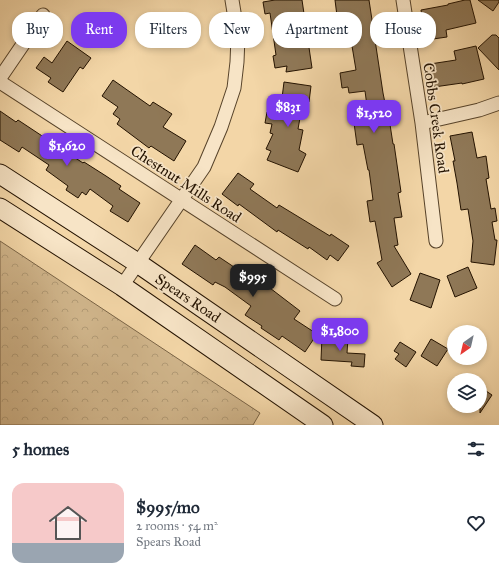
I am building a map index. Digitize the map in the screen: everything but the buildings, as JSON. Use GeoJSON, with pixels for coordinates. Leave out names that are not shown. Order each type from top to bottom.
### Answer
{"type":"FeatureCollection","features":[{"type":"Feature","properties":{"kind":"main road","name":"Spears Road"},"geometry":{"type":"LineString","coordinates":[[0,174],[138,264],[373,425]]}},
{"type":"Feature","properties":{"kind":"main road","name":"Spears Road"},"geometry":{"type":"LineString","coordinates":[[0,208],[122,286],[323,425]]}},
{"type":"Feature","properties":{"kind":"street"},"geometry":{"type":"LineString","coordinates":[[122,286],[204,167],[221,127],[234,88],[238,62],[238,37],[232,0]]}},
{"type":"Feature","properties":{"kind":"street","name":"Cobbs Creek Road"},"geometry":{"type":"LineString","coordinates":[[403,0],[422,123],[436,240]]}},
{"type":"Feature","properties":{"kind":"street"},"geometry":{"type":"LineString","coordinates":[[0,78],[20,48]]}},
{"type":"Feature","properties":{"kind":"street","name":"Chestnut Mills Road"},"geometry":{"type":"LineString","coordinates":[[0,82],[335,300]]}},
{"type":"Feature","properties":{"kind":"street"},"geometry":{"type":"LineString","coordinates":[[422,123],[479,110],[499,103]]}},
{"type":"Feature","properties":{"kind":"green space"},"geometry":{"type":"Polygon","coordinates":[[[0,241],[260,413],[253,425],[0,425],[0,241]]]}}]}
